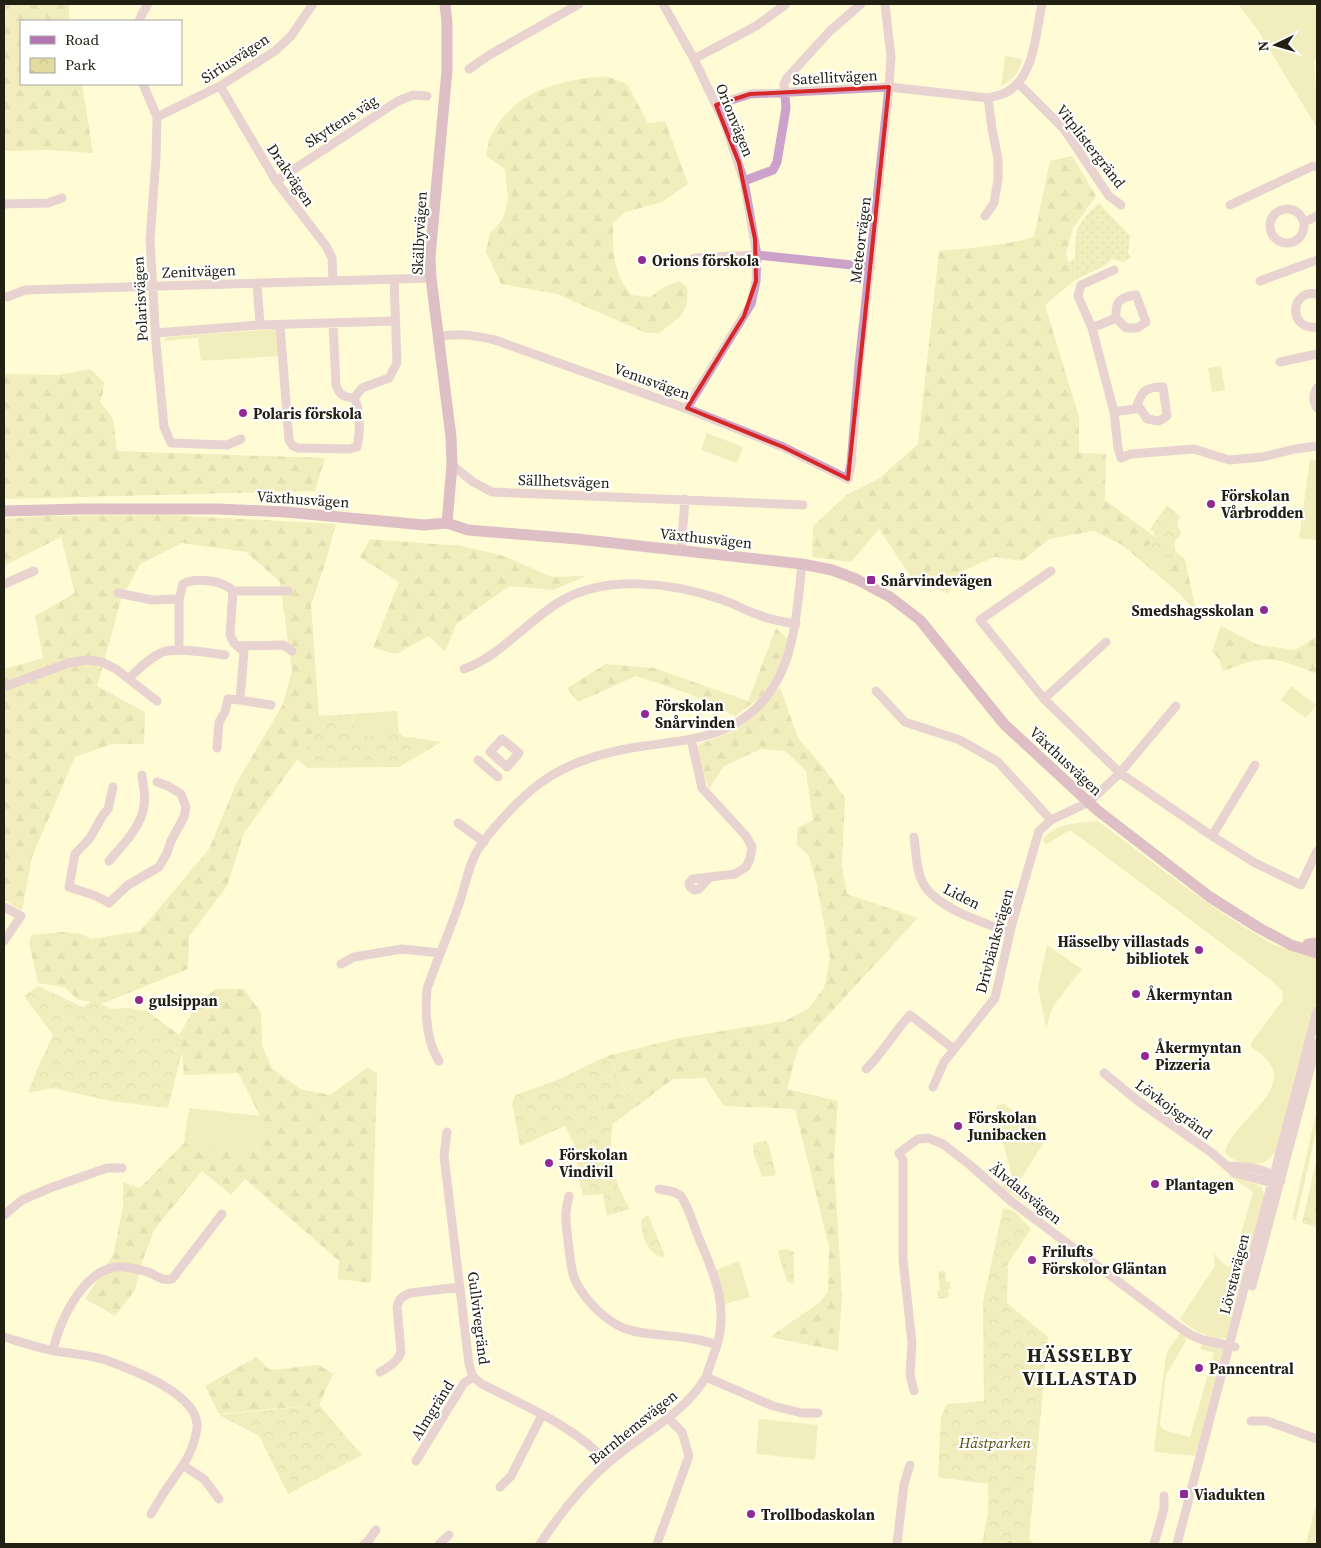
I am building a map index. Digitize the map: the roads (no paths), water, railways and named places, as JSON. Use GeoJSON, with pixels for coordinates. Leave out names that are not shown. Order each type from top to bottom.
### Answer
{"type":"FeatureCollection","features":[{"type":"Feature","properties":{"kind":"street"},"geometry":{"type":"LineString","coordinates":[[140,20],[148,4]]}},
{"type":"Feature","properties":{"kind":"street","name":"Siriusvägen"},"geometry":{"type":"LineString","coordinates":[[157,117],[220,86],[275,51],[291,36],[313,4]]}},
{"type":"Feature","properties":{"kind":"street","name":"Skälbyvägen"},"geometry":{"type":"LineString","coordinates":[[445,4],[447,23],[446,70],[430,256],[431,278],[451,437],[452,465],[447,523]]}},
{"type":"Feature","properties":{"kind":"street"},"geometry":{"type":"LineString","coordinates":[[469,69],[490,54],[579,4]]}},
{"type":"Feature","properties":{"kind":"street","name":"Orionvägen"},"geometry":{"type":"LineString","coordinates":[[663,4],[694,58],[725,124],[744,181],[757,255],[756,281],[751,304],[687,408]]}},
{"type":"Feature","properties":{"kind":"street"},"geometry":{"type":"LineString","coordinates":[[744,181],[773,170],[777,162],[786,108],[784,84],[795,69],[830,31],[860,4]]}},
{"type":"Feature","properties":{"kind":"street","name":"Meteorvägen"},"geometry":{"type":"LineString","coordinates":[[848,479],[890,87],[891,57],[885,4]]}},
{"type":"Feature","properties":{"kind":"street"},"geometry":{"type":"LineString","coordinates":[[985,216],[994,203],[998,179],[998,158],[988,98],[1009,91],[1026,73],[1042,4]]}},
{"type":"Feature","properties":{"kind":"street"},"geometry":{"type":"LineString","coordinates":[[694,58],[756,26],[785,5]]}},
{"type":"Feature","properties":{"kind":"street","name":"Vitplistergränd"},"geometry":{"type":"LineString","coordinates":[[1018,83],[1064,129],[1109,196],[1121,205]]}},
{"type":"Feature","properties":{"kind":"street","name":"Polarisvägen"},"geometry":{"type":"LineString","coordinates":[[143,85],[157,117],[150,240],[164,427],[171,443],[228,445],[241,439]]}},
{"type":"Feature","properties":{"kind":"street","name":"Drakvägen"},"geometry":{"type":"LineString","coordinates":[[220,86],[276,181],[326,246],[332,258],[333,280]]}},
{"type":"Feature","properties":{"kind":"street","name":"Satellitvägen"},"geometry":{"type":"LineString","coordinates":[[716,105],[750,94],[890,87],[988,98]]}},
{"type":"Feature","properties":{"kind":"street","name":"Skyttens väg"},"geometry":{"type":"LineString","coordinates":[[276,181],[398,101],[413,95],[427,96]]}},
{"type":"Feature","properties":{"kind":"street"},"geometry":{"type":"LineString","coordinates":[[1230,205],[1313,166],[1317,167]]}},
{"type":"Feature","properties":{"kind":"street"},"geometry":{"type":"LineString","coordinates":[[4,204],[48,203],[62,198]]}},
{"type":"Feature","properties":{"kind":"street"},"geometry":{"type":"LineString","coordinates":[[1304,222],[1317,216]]}},
{"type":"Feature","properties":{"kind":"street"},"geometry":{"type":"LineString","coordinates":[[694,258],[757,255],[870,267]]}},
{"type":"Feature","properties":{"kind":"street"},"geometry":{"type":"LineString","coordinates":[[1260,281],[1317,260]]}},
{"type":"Feature","properties":{"kind":"street"},"geometry":{"type":"LineString","coordinates":[[1114,270],[1081,285],[1078,296],[1092,328],[1114,412],[1121,458],[1131,454],[1194,449],[1229,460],[1262,457],[1317,446]]}},
{"type":"Feature","properties":{"kind":"street","name":"Zenitvägen"},"geometry":{"type":"LineString","coordinates":[[7,297],[25,290],[431,278]]}},
{"type":"Feature","properties":{"kind":"street"},"geometry":{"type":"LineString","coordinates":[[354,398],[362,388],[390,378],[396,363],[394,279]]}},
{"type":"Feature","properties":{"kind":"street"},"geometry":{"type":"LineString","coordinates":[[257,283],[260,325]]}},
{"type":"Feature","properties":{"kind":"street"},"geometry":{"type":"LineString","coordinates":[[1317,294],[1302,296],[1296,306],[1297,317],[1305,325],[1317,327]]}},
{"type":"Feature","properties":{"kind":"street"},"geometry":{"type":"LineString","coordinates":[[1092,328],[1116,318]]}},
{"type":"Feature","properties":{"kind":"street"},"geometry":{"type":"LineString","coordinates":[[156,333],[260,325],[395,321]]}},
{"type":"Feature","properties":{"kind":"street"},"geometry":{"type":"LineString","coordinates":[[280,325],[289,440],[293,446],[298,448],[349,449],[357,447],[359,438],[358,403],[354,398],[344,397],[338,393],[332,324]]}},
{"type":"Feature","properties":{"kind":"street","name":"Venusvägen"},"geometry":{"type":"LineString","coordinates":[[439,337],[470,334],[495,340],[687,408],[783,447],[848,479]]}},
{"type":"Feature","properties":{"kind":"street"},"geometry":{"type":"LineString","coordinates":[[1280,362],[1317,354]]}},
{"type":"Feature","properties":{"kind":"street"},"geometry":{"type":"LineString","coordinates":[[1317,388],[1314,395],[1317,408]]}},
{"type":"Feature","properties":{"kind":"street"},"geometry":{"type":"LineString","coordinates":[[1114,412],[1136,409]]}},
{"type":"Feature","properties":{"kind":"street","name":"Sällhetsvägen"},"geometry":{"type":"LineString","coordinates":[[452,465],[473,482],[492,492],[803,505]]}},
{"type":"Feature","properties":{"kind":"street"},"geometry":{"type":"LineString","coordinates":[[681,551],[684,499]]}},
{"type":"Feature","properties":{"kind":"street","name":"Växthusvägen"},"geometry":{"type":"LineString","coordinates":[[4,511],[81,508],[218,508],[286,512],[424,525],[447,523],[468,530],[577,539],[802,564],[832,570],[856,579],[890,597],[920,620],[1004,724],[1088,802],[1210,897],[1259,928],[1292,945],[1317,953]]}},
{"type":"Feature","properties":{"kind":"street"},"geometry":{"type":"LineString","coordinates":[[439,1061],[431,1049],[426,1005],[427,989],[475,857],[484,842],[509,811],[539,784],[574,764],[620,749],[691,739],[724,729],[742,720],[767,697],[780,678],[791,648],[796,624],[802,564]]}},
{"type":"Feature","properties":{"kind":"street"},"geometry":{"type":"LineString","coordinates":[[1051,570],[980,620],[1044,699],[1120,773],[1255,863],[1301,885],[1317,850]]}},
{"type":"Feature","properties":{"kind":"street"},"geometry":{"type":"LineString","coordinates":[[4,584],[34,571]]}},
{"type":"Feature","properties":{"kind":"street"},"geometry":{"type":"LineString","coordinates":[[179,644],[179,599],[182,584],[188,581],[219,582],[228,586],[233,591],[288,591]]}},
{"type":"Feature","properties":{"kind":"street"},"geometry":{"type":"LineString","coordinates":[[464,669],[485,660],[560,602],[587,590],[609,586],[650,585],[680,588],[722,600],[768,618],[796,624]]}},
{"type":"Feature","properties":{"kind":"street"},"geometry":{"type":"LineString","coordinates":[[233,591],[230,635],[234,644],[244,652],[240,700]]}},
{"type":"Feature","properties":{"kind":"street"},"geometry":{"type":"LineString","coordinates":[[118,593],[152,600],[179,599]]}},
{"type":"Feature","properties":{"kind":"street"},"geometry":{"type":"LineString","coordinates":[[1044,699],[1106,642]]}},
{"type":"Feature","properties":{"kind":"street"},"geometry":{"type":"LineString","coordinates":[[237,646],[283,645],[292,651]]}},
{"type":"Feature","properties":{"kind":"street"},"geometry":{"type":"LineString","coordinates":[[129,678],[163,652],[179,651],[225,654]]}},
{"type":"Feature","properties":{"kind":"street"},"geometry":{"type":"LineString","coordinates":[[4,687],[81,660],[102,662],[116,669],[157,701]]}},
{"type":"Feature","properties":{"kind":"street"},"geometry":{"type":"LineString","coordinates":[[876,691],[906,722],[960,740],[998,762],[1051,820]]}},
{"type":"Feature","properties":{"kind":"street"},"geometry":{"type":"LineString","coordinates":[[217,748],[219,722],[225,712],[228,699],[271,705]]}},
{"type":"Feature","properties":{"kind":"street","name":"Drivbänksvägen"},"geometry":{"type":"LineString","coordinates":[[932,1087],[944,1062],[996,998],[1010,932],[1039,831],[1051,820],[1088,802],[1120,773],[1176,706]]}},
{"type":"Feature","properties":{"kind":"street"},"geometry":{"type":"LineString","coordinates":[[691,739],[702,788],[746,836],[752,848],[746,867],[735,874],[710,877]]}},
{"type":"Feature","properties":{"kind":"street"},"geometry":{"type":"LineString","coordinates":[[478,760],[498,777]]}},
{"type":"Feature","properties":{"kind":"street"},"geometry":{"type":"LineString","coordinates":[[1212,836],[1255,765]]}},
{"type":"Feature","properties":{"kind":"street"},"geometry":{"type":"LineString","coordinates":[[109,861],[142,817],[145,804],[142,775]]}},
{"type":"Feature","properties":{"kind":"street"},"geometry":{"type":"LineString","coordinates":[[114,787],[108,809],[90,838],[75,854],[69,886],[90,892],[109,903],[128,885],[159,868],[171,840],[184,817],[186,807],[181,794],[157,782]]}},
{"type":"Feature","properties":{"kind":"street"},"geometry":{"type":"LineString","coordinates":[[458,824],[484,842]]}},
{"type":"Feature","properties":{"kind":"street","name":"Liden"},"geometry":{"type":"LineString","coordinates":[[914,837],[922,882],[931,896],[951,908],[1010,932]]}},
{"type":"Feature","properties":{"kind":"street"},"geometry":{"type":"LineString","coordinates":[[4,907],[21,916],[4,941]]}},
{"type":"Feature","properties":{"kind":"street","name":"Växthusvägen"},"geometry":{"type":"LineString","coordinates":[[1270,933],[1314,944]]}},
{"type":"Feature","properties":{"kind":"street"},"geometry":{"type":"LineString","coordinates":[[341,964],[354,957],[402,949],[440,953]]}},
{"type":"Feature","properties":{"kind":"street","name":"Lövstavägen"},"geometry":{"type":"LineString","coordinates":[[1182,1544],[1276,1180],[1317,1011]]}},
{"type":"Feature","properties":{"kind":"street"},"geometry":{"type":"LineString","coordinates":[[866,1069],[910,1015],[954,1049]]}},
{"type":"Feature","properties":{"kind":"street","name":"Lövstavägen"},"geometry":{"type":"LineString","coordinates":[[1276,1180],[1317,1042]]}},
{"type":"Feature","properties":{"kind":"street","name":"Lövkojsgränd"},"geometry":{"type":"LineString","coordinates":[[1104,1073],[1138,1101],[1235,1173],[1276,1180]]}},
{"type":"Feature","properties":{"kind":"street","name":"Gullvivegränd"},"geometry":{"type":"LineString","coordinates":[[447,1132],[444,1156],[469,1364],[473,1376],[482,1384],[577,1435],[595,1448],[608,1463]]}},
{"type":"Feature","properties":{"kind":"street","name":"Älvdalsvägen"},"geometry":{"type":"LineString","coordinates":[[914,1391],[910,1375],[912,1343],[903,1259],[903,1160],[899,1152],[918,1140],[928,1138],[943,1144],[1012,1202],[1179,1327],[1203,1340],[1232,1347]]}},
{"type":"Feature","properties":{"kind":"street"},"geometry":{"type":"LineString","coordinates":[[4,1215],[22,1200],[50,1188],[107,1168],[122,1168]]}},
{"type":"Feature","properties":{"kind":"street","name":"Barnhemsvägen"},"geometry":{"type":"LineString","coordinates":[[540,1544],[557,1519],[608,1463],[668,1418],[694,1394],[706,1377],[717,1345],[720,1335],[722,1306],[717,1284],[681,1196],[674,1192],[659,1189]]}},
{"type":"Feature","properties":{"kind":"street"},"geometry":{"type":"LineString","coordinates":[[569,1196],[564,1212],[572,1269],[580,1288],[598,1311],[613,1322],[632,1331],[702,1339],[717,1345]]}},
{"type":"Feature","properties":{"kind":"street"},"geometry":{"type":"LineString","coordinates":[[53,1351],[57,1334],[74,1298],[106,1269],[117,1266],[147,1272],[163,1281],[172,1279],[222,1214]]}},
{"type":"Feature","properties":{"kind":"street"},"geometry":{"type":"LineString","coordinates":[[380,1372],[400,1357],[397,1307],[402,1296],[410,1293],[460,1287]]}},
{"type":"Feature","properties":{"kind":"street"},"geometry":{"type":"LineString","coordinates":[[4,1337],[53,1351],[110,1361],[166,1387],[184,1400],[192,1410],[197,1425],[193,1448],[184,1466],[163,1493],[152,1514]]}},
{"type":"Feature","properties":{"kind":"street","name":"Lövstavägen"},"geometry":{"type":"LineString","coordinates":[[1177,1544],[1232,1347]]}},
{"type":"Feature","properties":{"kind":"street","name":"Almgränd"},"geometry":{"type":"LineString","coordinates":[[416,1461],[464,1384],[473,1376]]}},
{"type":"Feature","properties":{"kind":"street"},"geometry":{"type":"LineString","coordinates":[[706,1377],[773,1406],[802,1413],[818,1413]]}},
{"type":"Feature","properties":{"kind":"street"},"geometry":{"type":"LineString","coordinates":[[500,1487],[511,1476],[542,1415]]}},
{"type":"Feature","properties":{"kind":"street"},"geometry":{"type":"LineString","coordinates":[[658,1544],[689,1456],[682,1432],[668,1418]]}},
{"type":"Feature","properties":{"kind":"street"},"geometry":{"type":"LineString","coordinates":[[1251,1421],[1266,1421],[1317,1439]]}},
{"type":"Feature","properties":{"kind":"street"},"geometry":{"type":"LineString","coordinates":[[897,1544],[904,1484],[910,1465]]}},
{"type":"Feature","properties":{"kind":"street"},"geometry":{"type":"LineString","coordinates":[[184,1466],[204,1479],[219,1499]]}},
{"type":"Feature","properties":{"kind":"street"},"geometry":{"type":"LineString","coordinates":[[1154,1544],[1164,1509],[1164,1496]]}},
{"type":"Feature","properties":{"kind":"street"},"geometry":{"type":"LineString","coordinates":[[364,1544],[376,1530]]}},
{"type":"Feature","properties":{"kind":"street"},"geometry":{"type":"LineString","coordinates":[[439,1544],[449,1535]]}},
{"type":"Feature","properties":{"kind":"place","name":"Orions förskola"},"geometry":{"type":"Point","coordinates":[642,260]}},
{"type":"Feature","properties":{"kind":"place","name":"Polaris förskola"},"geometry":{"type":"Point","coordinates":[243,413]}},
{"type":"Feature","properties":{"kind":"place","name":"Förskolan Vårbrodden"},"geometry":{"type":"Point","coordinates":[1211,504]}},
{"type":"Feature","properties":{"kind":"place","name":"Snårvindevägen"},"geometry":{"type":"Point","coordinates":[871,580]}},
{"type":"Feature","properties":{"kind":"place","name":"Smedshagsskolan"},"geometry":{"type":"Point","coordinates":[1264,610]}},
{"type":"Feature","properties":{"kind":"place","name":"Förskolan Snårvinden"},"geometry":{"type":"Point","coordinates":[645,714]}},
{"type":"Feature","properties":{"kind":"place","name":"Hässelby villastads bibliotek"},"geometry":{"type":"Point","coordinates":[1199,950]}},
{"type":"Feature","properties":{"kind":"place","name":"Åkermyntan"},"geometry":{"type":"Point","coordinates":[1136,994]}},
{"type":"Feature","properties":{"kind":"place","name":"gulsippan"},"geometry":{"type":"Point","coordinates":[139,1000]}},
{"type":"Feature","properties":{"kind":"place","name":"Åkermyntan Pizzeria"},"geometry":{"type":"Point","coordinates":[1145,1056]}},
{"type":"Feature","properties":{"kind":"place","name":"Förskolan Junibacken"},"geometry":{"type":"Point","coordinates":[958,1126]}},
{"type":"Feature","properties":{"kind":"place","name":"Förskolan Vindivil"},"geometry":{"type":"Point","coordinates":[549,1163]}},
{"type":"Feature","properties":{"kind":"place","name":"Plantagen"},"geometry":{"type":"Point","coordinates":[1155,1184]}},
{"type":"Feature","properties":{"kind":"place","name":"Frilufts Förskolor Gläntan"},"geometry":{"type":"Point","coordinates":[1032,1260]}},
{"type":"Feature","properties":{"kind":"place","name":"Panncentral"},"geometry":{"type":"Point","coordinates":[1199,1368]}},
{"type":"Feature","properties":{"kind":"place","name":"Viadukten"},"geometry":{"type":"Point","coordinates":[1184,1494]}},
{"type":"Feature","properties":{"kind":"place","name":"Trollbodaskolan"},"geometry":{"type":"Point","coordinates":[751,1514]}},
{"type":"Feature","properties":{"kind":"district","name":"HÄSSELBY VILLASTAD"},"geometry":{"type":"Point","coordinates":[1080,1366]}},
{"type":"Feature","properties":{"kind":"park label","name":"Hästparken"},"geometry":{"type":"Point","coordinates":[995,1442]}}]}
